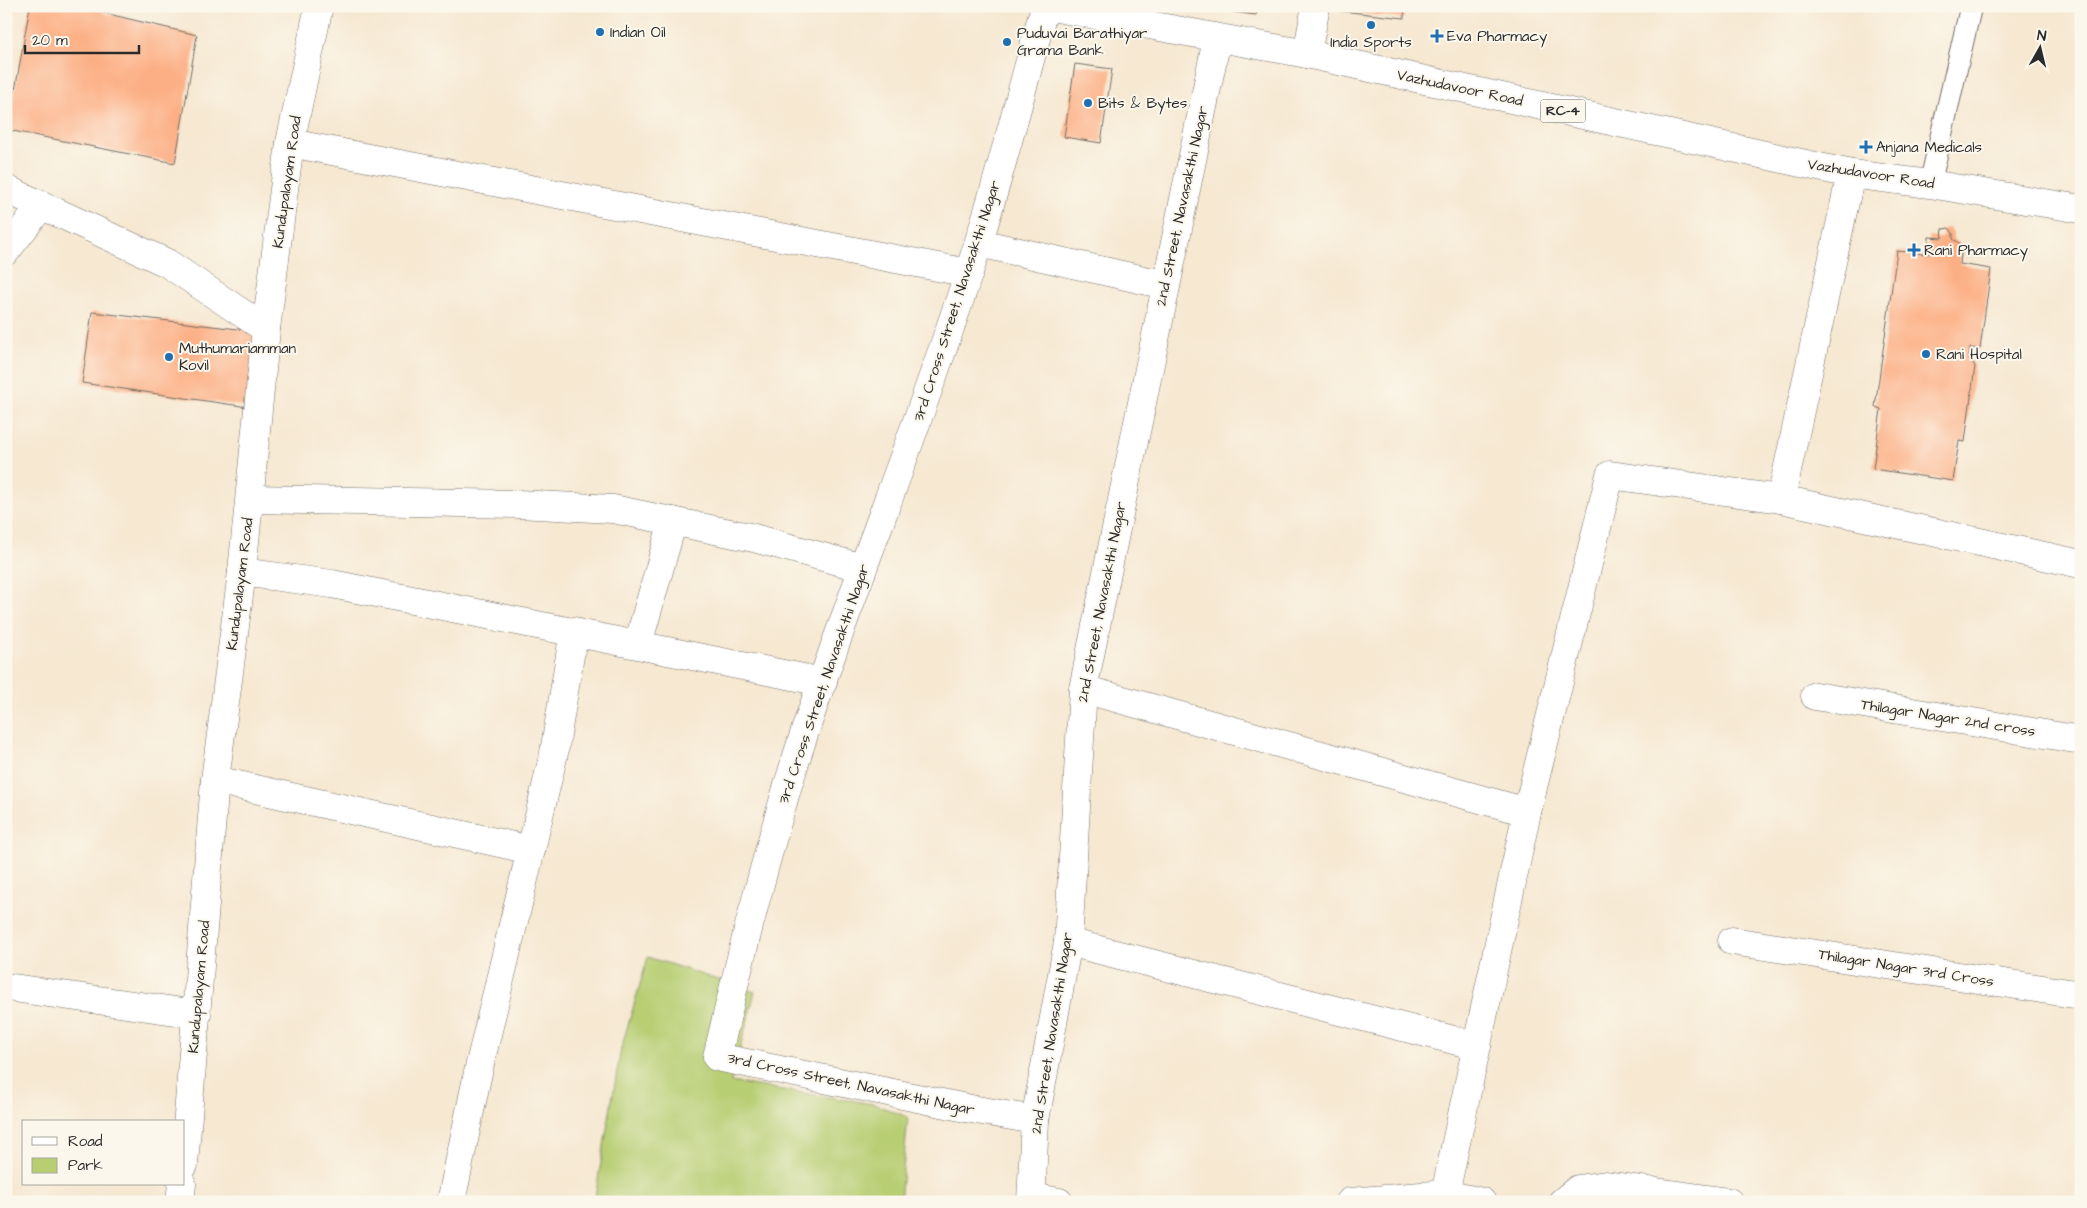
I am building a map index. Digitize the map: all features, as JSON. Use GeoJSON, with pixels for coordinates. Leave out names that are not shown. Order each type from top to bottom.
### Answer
{"type":"FeatureCollection","features":[{"type":"Feature","properties":{"kind":"street","name":"Kundupalayam Road"},"geometry":{"type":"LineString","coordinates":[[185,1153],[215,780],[242,572],[266,329],[290,143],[319,6]]}},
{"type":"Feature","properties":{"kind":"street","name":"Vazhudavoor Road"},"geometry":{"type":"LineString","coordinates":[[1046,6],[1217,39],[1307,54],[1851,174],[1930,184],[2081,209]]}},
{"type":"Feature","properties":{"kind":"street","name":"3rd Cross Street, Navasakthi Nagar"},"geometry":{"type":"LineString","coordinates":[[1035,1120],[970,1109],[717,1057],[757,890],[805,732],[863,568],[930,389],[979,243],[1046,6]]}},
{"type":"Feature","properties":{"kind":"street"},"geometry":{"type":"LineString","coordinates":[[1307,54],[1316,6]]}},
{"type":"Feature","properties":{"kind":"street","name":"2nd Street, Navasakthi Nagar"},"geometry":{"type":"LineString","coordinates":[[1031,1199],[1035,1120],[1068,942],[1083,689],[1217,39]]}},
{"type":"Feature","properties":{"kind":"street"},"geometry":{"type":"LineString","coordinates":[[290,143],[969,273]]}},
{"type":"Feature","properties":{"kind":"street"},"geometry":{"type":"LineString","coordinates":[[1780,499],[1851,174]]}},
{"type":"Feature","properties":{"kind":"street"},"geometry":{"type":"LineString","coordinates":[[6,189],[167,263],[266,329]]}},
{"type":"Feature","properties":{"kind":"street"},"geometry":{"type":"LineString","coordinates":[[6,251],[42,205]]}},
{"type":"Feature","properties":{"kind":"street"},"geometry":{"type":"LineString","coordinates":[[979,243],[1166,285]]}},
{"type":"Feature","properties":{"kind":"street"},"geometry":{"type":"LineString","coordinates":[[1445,1194],[1527,812],[1610,475],[1780,499],[2081,564]]}},
{"type":"Feature","properties":{"kind":"street"},"geometry":{"type":"LineString","coordinates":[[250,499],[518,504],[613,509],[754,538],[863,568]]}},
{"type":"Feature","properties":{"kind":"street"},"geometry":{"type":"LineString","coordinates":[[638,644],[673,521]]}},
{"type":"Feature","properties":{"kind":"street"},"geometry":{"type":"LineString","coordinates":[[242,572],[332,584],[823,682]]}},
{"type":"Feature","properties":{"kind":"street"},"geometry":{"type":"LineString","coordinates":[[452,1202],[479,1068],[554,753],[574,631]]}},
{"type":"Feature","properties":{"kind":"street"},"geometry":{"type":"LineString","coordinates":[[1083,689],[1527,812]]}},
{"type":"Feature","properties":{"kind":"street","name":"Thilagar Nagar 2nd cross"},"geometry":{"type":"LineString","coordinates":[[1815,696],[2081,740]]}},
{"type":"Feature","properties":{"kind":"street"},"geometry":{"type":"LineString","coordinates":[[215,780],[531,850]]}},
{"type":"Feature","properties":{"kind":"street","name":"Thilagar Nagar 3rd Cross"},"geometry":{"type":"LineString","coordinates":[[1732,941],[2081,995]]}},
{"type":"Feature","properties":{"kind":"street"},"geometry":{"type":"LineString","coordinates":[[1068,942],[1477,1046]]}},
{"type":"Feature","properties":{"kind":"street"},"geometry":{"type":"LineString","coordinates":[[6,987],[197,1014]]}},
{"type":"Feature","properties":{"kind":"street"},"geometry":{"type":"LineString","coordinates":[[1570,1195],[1606,1185],[1729,1202]]}},
{"type":"Feature","properties":{"kind":"street"},"geometry":{"type":"LineString","coordinates":[[180,1202],[182,1186]]}},
{"type":"Feature","properties":{"kind":"street"},"geometry":{"type":"LineString","coordinates":[[1350,1202],[1445,1194],[1482,1202]]}},
{"type":"Feature","properties":{"kind":"street"},"geometry":{"type":"LineString","coordinates":[[1031,1199],[1059,1202]]}},
{"type":"Feature","properties":{"kind":"lane"},"geometry":{"type":"LineString","coordinates":[[1930,184],[1971,6]]}},
{"type":"Feature","properties":{"kind":"green space"},"geometry":{"type":"Polygon","coordinates":[[[648,957],[755,992],[731,1082],[874,1104],[908,1117],[900,1202],[594,1202],[621,1049],[648,957]]]}},
{"type":"Feature","properties":{"kind":"building"},"geometry":{"type":"Polygon","coordinates":[[[30,6],[104,6],[104,13],[197,35],[175,163],[8,130],[30,6]]]}},
{"type":"Feature","properties":{"kind":"building"},"geometry":{"type":"Polygon","coordinates":[[[1234,6],[1258,6],[1256,15],[1233,12],[1234,6]]]}},
{"type":"Feature","properties":{"kind":"building"},"geometry":{"type":"Polygon","coordinates":[[[1343,6],[1405,6],[1404,18],[1341,11],[1343,6]]]}},
{"type":"Feature","properties":{"kind":"building","name":"Bits & Bytes"},"geometry":{"type":"Polygon","coordinates":[[[1075,64],[1112,69],[1101,143],[1064,137],[1075,64]]]}},
{"type":"Feature","properties":{"kind":"building","name":"Rani Hospital"},"geometry":{"type":"Polygon","coordinates":[[[1949,228],[1953,233],[1953,239],[1962,245],[1960,264],[1991,269],[1980,349],[1970,348],[1969,358],[1975,366],[1965,442],[1959,441],[1953,481],[1873,469],[1881,409],[1875,407],[1897,251],[1928,254],[1929,237],[1942,238],[1943,229],[1949,228]]]}},
{"type":"Feature","properties":{"kind":"building","name":"Muthumariamman Kovil"},"geometry":{"type":"Polygon","coordinates":[[[92,312],[255,331],[248,407],[82,383],[92,312]]]}},
{"type":"Feature","properties":{"kind":"place","name":"India Sports"},"geometry":{"type":"Point","coordinates":[1371,25]}},
{"type":"Feature","properties":{"kind":"place","name":"Indian Oil"},"geometry":{"type":"Point","coordinates":[600,32]}},
{"type":"Feature","properties":{"kind":"place","name":"Eva Pharmacy"},"geometry":{"type":"Point","coordinates":[1437,36]}},
{"type":"Feature","properties":{"kind":"place","name":"Puduvai Barathiyar Grama Bank"},"geometry":{"type":"Point","coordinates":[1007,42]}},
{"type":"Feature","properties":{"kind":"place","name":"Bits & Bytes"},"geometry":{"type":"Point","coordinates":[1088,103]}},
{"type":"Feature","properties":{"kind":"place","name":"Anjana Medicals"},"geometry":{"type":"Point","coordinates":[1866,147]}},
{"type":"Feature","properties":{"kind":"place","name":"Rani Pharmacy"},"geometry":{"type":"Point","coordinates":[1914,250]}},
{"type":"Feature","properties":{"kind":"place","name":"Rani Hospital"},"geometry":{"type":"Point","coordinates":[1926,354]}},
{"type":"Feature","properties":{"kind":"place","name":"Muthumariamman Kovil"},"geometry":{"type":"Point","coordinates":[169,357]}}]}
